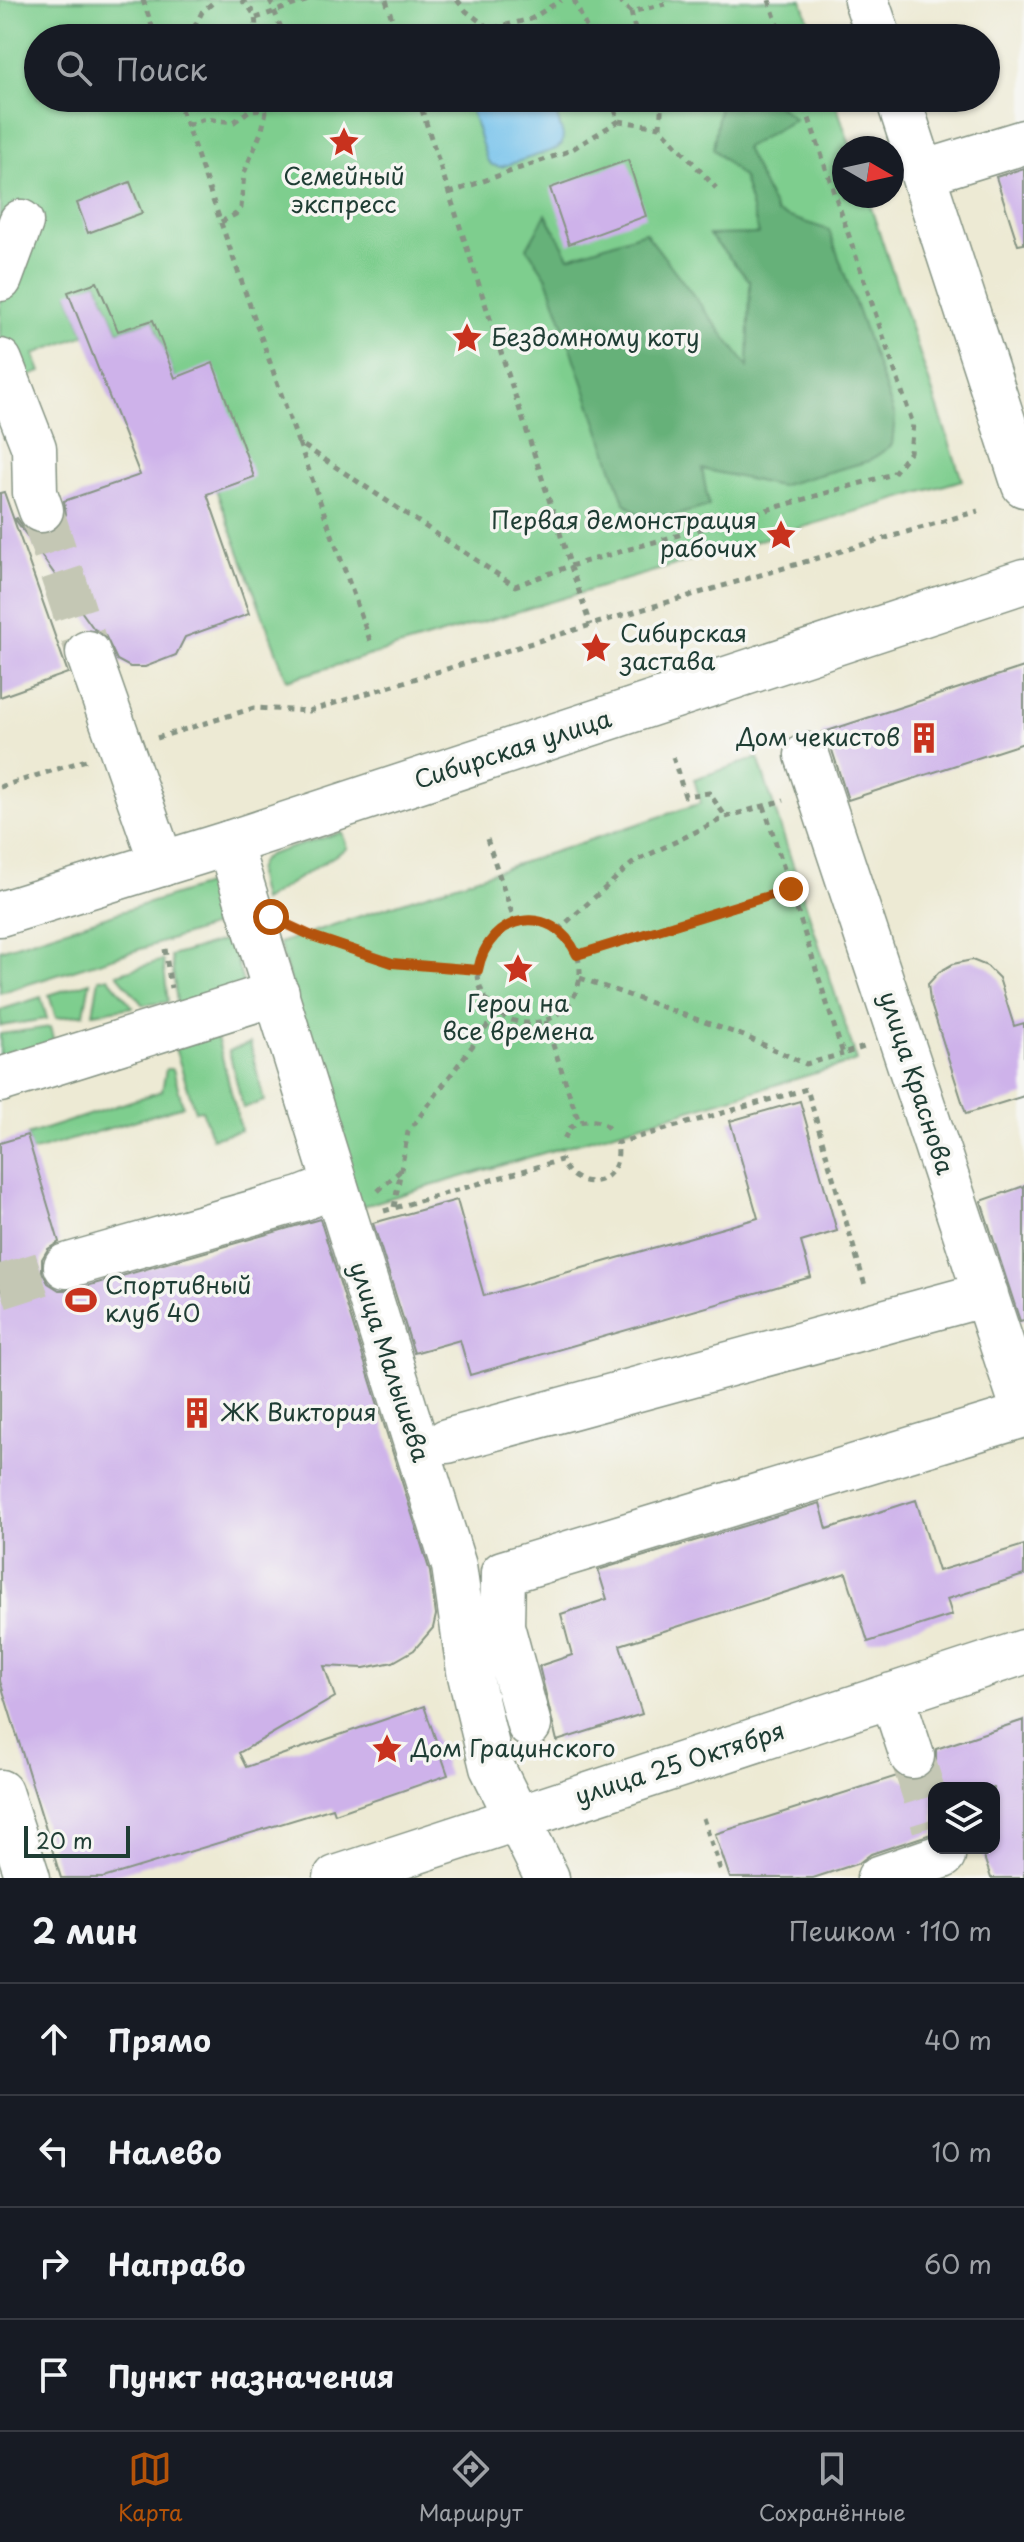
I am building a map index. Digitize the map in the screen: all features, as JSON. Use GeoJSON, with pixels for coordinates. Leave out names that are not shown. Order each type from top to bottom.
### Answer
{"type":"FeatureCollection","features":[{"type":"Feature","properties":{"kind":"street"},"geometry":{"type":"LineString","coordinates":[[866,0],[874,24]]}},
{"type":"Feature","properties":{"kind":"street"},"geometry":{"type":"LineString","coordinates":[[903,112],[1024,485]]}},
{"type":"Feature","properties":{"kind":"street"},"geometry":{"type":"LineString","coordinates":[[923,173],[1024,142]]}},
{"type":"Feature","properties":{"kind":"street"},"geometry":{"type":"LineString","coordinates":[[0,279],[21,222]]}},
{"type":"Feature","properties":{"kind":"street"},"geometry":{"type":"LineString","coordinates":[[0,361],[34,448],[35,493],[41,510]]}},
{"type":"Feature","properties":{"kind":"street","name":"Сибирская улица"},"geometry":{"type":"LineString","coordinates":[[0,914],[229,843],[1024,581]]}},
{"type":"Feature","properties":{"kind":"street"},"geometry":{"type":"LineString","coordinates":[[88,653],[162,864]]}},
{"type":"Feature","properties":{"kind":"street","name":"улица Краснова"},"geometry":{"type":"LineString","coordinates":[[813,772],[1024,1413]]}},
{"type":"Feature","properties":{"kind":"street","name":"улица Малышева"},"geometry":{"type":"LineString","coordinates":[[229,843],[454,1566],[469,1671],[492,1767],[547,1878]]}},
{"type":"Feature","properties":{"kind":"street"},"geometry":{"type":"LineString","coordinates":[[0,1080],[277,993]]}},
{"type":"Feature","properties":{"kind":"street"},"geometry":{"type":"LineString","coordinates":[[66,1266],[301,1199],[334,1186]]}},
{"type":"Feature","properties":{"kind":"street"},"geometry":{"type":"LineString","coordinates":[[447,1441],[986,1294]]}},
{"type":"Feature","properties":{"kind":"street"},"geometry":{"type":"LineString","coordinates":[[529,1725],[502,1626],[503,1573],[1024,1413]]}},
{"type":"Feature","properties":{"kind":"street","name":"улица 25 Октября"},"geometry":{"type":"LineString","coordinates":[[336,1878],[1024,1652]]}},
{"type":"Feature","properties":{"kind":"street"},"geometry":{"type":"LineString","coordinates":[[892,1695],[912,1756]]}},
{"type":"Feature","properties":{"kind":"street"},"geometry":{"type":"LineString","coordinates":[[0,1792],[28,1878]]}},
{"type":"Feature","properties":{"kind":"street"},"geometry":{"type":"LineString","coordinates":[[879,1878],[944,1861]]}},
{"type":"Feature","properties":{"kind":"path"},"geometry":{"type":"LineString","coordinates":[[143,0],[151,24]]}},
{"type":"Feature","properties":{"kind":"path"},"geometry":{"type":"LineString","coordinates":[[196,24],[202,12],[216,0]]}},
{"type":"Feature","properties":{"kind":"path"},"geometry":{"type":"LineString","coordinates":[[241,0],[251,8],[255,24]]}},
{"type":"Feature","properties":{"kind":"path"},"geometry":{"type":"LineString","coordinates":[[270,0],[280,24]]}},
{"type":"Feature","properties":{"kind":"path"},"geometry":{"type":"LineString","coordinates":[[256,18],[308,0]]}},
{"type":"Feature","properties":{"kind":"path"},"geometry":{"type":"LineString","coordinates":[[386,0],[394,24]]}},
{"type":"Feature","properties":{"kind":"path"},"geometry":{"type":"LineString","coordinates":[[457,0],[483,24]]}},
{"type":"Feature","properties":{"kind":"path"},"geometry":{"type":"LineString","coordinates":[[510,24],[531,19],[561,0]]}},
{"type":"Feature","properties":{"kind":"path"},"geometry":{"type":"LineString","coordinates":[[574,0],[585,24]]}},
{"type":"Feature","properties":{"kind":"path"},"geometry":{"type":"LineString","coordinates":[[618,0],[631,12],[634,24]]}},
{"type":"Feature","properties":{"kind":"path"},"geometry":{"type":"LineString","coordinates":[[769,0],[777,24]]}},
{"type":"Feature","properties":{"kind":"path"},"geometry":{"type":"LineString","coordinates":[[631,12],[665,4]]}},
{"type":"Feature","properties":{"kind":"path"},"geometry":{"type":"LineString","coordinates":[[182,112],[372,646]]}},
{"type":"Feature","properties":{"kind":"path"},"geometry":{"type":"LineString","coordinates":[[187,125],[205,119],[234,122],[247,112]]}},
{"type":"Feature","properties":{"kind":"path"},"geometry":{"type":"LineString","coordinates":[[221,222],[241,208],[244,173],[266,112]]}},
{"type":"Feature","properties":{"kind":"path"},"geometry":{"type":"LineString","coordinates":[[423,112],[590,625]]}},
{"type":"Feature","properties":{"kind":"path"},"geometry":{"type":"LineString","coordinates":[[616,112],[619,121]]}},
{"type":"Feature","properties":{"kind":"path"},"geometry":{"type":"LineString","coordinates":[[660,127],[661,112]]}},
{"type":"Feature","properties":{"kind":"path"},"geometry":{"type":"LineString","coordinates":[[298,442],[515,586],[570,566],[893,474],[910,452],[913,424],[807,112]]}},
{"type":"Feature","properties":{"kind":"path"},"geometry":{"type":"LineString","coordinates":[[449,193],[569,151],[619,121],[660,127],[716,188]]}},
{"type":"Feature","properties":{"kind":"path"},"geometry":{"type":"LineString","coordinates":[[199,725],[254,708],[309,711],[978,511]]}},
{"type":"Feature","properties":{"kind":"path"},"geometry":{"type":"LineString","coordinates":[[673,757],[685,796],[709,793],[726,817]]}},
{"type":"Feature","properties":{"kind":"path"},"geometry":{"type":"LineString","coordinates":[[558,930],[634,862],[726,817],[764,806],[813,772]]}},
{"type":"Feature","properties":{"kind":"path"},"geometry":{"type":"LineString","coordinates":[[764,806],[843,1054]]}},
{"type":"Feature","properties":{"kind":"path"},"geometry":{"type":"LineString","coordinates":[[487,839],[515,922]]}},
{"type":"Feature","properties":{"kind":"path"},"geometry":{"type":"LineString","coordinates":[[577,955],[791,889]]}},
{"type":"Feature","properties":{"kind":"path"},"geometry":{"type":"LineString","coordinates":[[531,921],[558,930],[572,943],[577,955],[580,978],[578,990],[570,1004],[558,1015],[527,1024],[511,1021],[497,1013],[479,986],[481,954],[488,940],[500,929],[515,922],[531,921]]}},
{"type":"Feature","properties":{"kind":"path"},"geometry":{"type":"LineString","coordinates":[[284,923],[312,936],[392,963],[478,970]]}},
{"type":"Feature","properties":{"kind":"path"},"geometry":{"type":"LineString","coordinates":[[580,978],[744,1036],[806,1064],[900,1035]]}},
{"type":"Feature","properties":{"kind":"path"},"geometry":{"type":"LineString","coordinates":[[497,1013],[408,1132],[394,1207],[561,1160],[565,1170],[573,1177],[584,1182],[597,1182],[609,1176],[616,1165],[619,1154],[617,1143],[807,1089],[876,1324]]}},
{"type":"Feature","properties":{"kind":"path"},"geometry":{"type":"LineString","coordinates":[[545,1021],[579,1122]]}},
{"type":"Feature","properties":{"kind":"path"},"geometry":{"type":"LineString","coordinates":[[564,1139],[570,1128],[579,1122],[592,1120],[605,1124],[609,1129]]}},
{"type":"Feature","properties":{"kind":"path"},"geometry":{"type":"LineString","coordinates":[[703,1818],[721,1871]]}},
{"type":"Feature","properties":{"kind":"green space"},"geometry":{"type":"Polygon","coordinates":[[[0,0],[802,0],[810,24],[24,24],[24,112],[839,112],[847,136],[832,136],[832,208],[871,208],[962,480],[287,680],[153,320],[118,331],[97,282],[69,294],[85,335],[34,354],[41,372],[0,386],[0,0]]]}},
{"type":"Feature","properties":{"kind":"green space"},"geometry":{"type":"Polygon","coordinates":[[[719,112],[786,112],[795,119],[745,148],[777,213],[829,230],[895,416],[892,445],[869,461],[779,486],[702,469],[709,506],[648,523],[624,502],[547,278],[527,248],[546,214],[569,257],[645,232],[748,367],[750,281],[709,235],[759,234],[743,178],[713,149],[719,112]]]}},
{"type":"Feature","properties":{"kind":"green space"},"geometry":{"type":"Polygon","coordinates":[[[758,758],[857,1061],[356,1208],[279,943],[701,803],[694,779],[758,758]]]}},
{"type":"Feature","properties":{"kind":"green space"},"geometry":{"type":"Polygon","coordinates":[[[342,832],[347,848],[262,901],[257,870],[262,860],[268,855],[342,832]]]}},
{"type":"Feature","properties":{"kind":"green space"},"geometry":{"type":"Polygon","coordinates":[[[209,884],[222,891],[233,920],[0,993],[0,950],[209,884]]]}},
{"type":"Feature","properties":{"kind":"green space"},"geometry":{"type":"Polygon","coordinates":[[[230,939],[244,986],[178,1011],[171,956],[230,939]]]}},
{"type":"Feature","properties":{"kind":"green space"},"geometry":{"type":"Polygon","coordinates":[[[163,960],[168,1002],[143,1005],[117,974],[163,960]]]}},
{"type":"Feature","properties":{"kind":"green space"},"geometry":{"type":"Polygon","coordinates":[[[108,977],[133,1007],[93,1013],[99,979],[108,977]]]}},
{"type":"Feature","properties":{"kind":"green space"},"geometry":{"type":"Polygon","coordinates":[[[90,982],[84,1014],[56,1018],[49,995],[90,982]]]}},
{"type":"Feature","properties":{"kind":"green space"},"geometry":{"type":"Polygon","coordinates":[[[41,997],[47,1019],[0,1026],[0,1010],[41,997]]]}},
{"type":"Feature","properties":{"kind":"green space"},"geometry":{"type":"Polygon","coordinates":[[[50,1027],[56,1049],[0,1066],[0,1034],[50,1027]]]}},
{"type":"Feature","properties":{"kind":"green space"},"geometry":{"type":"Polygon","coordinates":[[[215,1030],[241,1130],[212,1138],[202,1110],[195,1111],[173,1042],[215,1030]]]}},
{"type":"Feature","properties":{"kind":"green space"},"geometry":{"type":"Polygon","coordinates":[[[250,1043],[264,1101],[243,1108],[229,1051],[250,1043]]]}},
{"type":"Feature","properties":{"kind":"green space"},"geometry":{"type":"Polygon","coordinates":[[[166,1069],[173,1069],[183,1106],[31,1152],[27,1135],[162,1091],[166,1069]]]}},
{"type":"Feature","properties":{"kind":"water"},"geometry":{"type":"Polygon","coordinates":[[[472,112],[556,112],[563,135],[562,144],[556,149],[501,167],[487,160],[472,112]]]}},
{"type":"Feature","properties":{"kind":"building"},"geometry":{"type":"Polygon","coordinates":[[[628,160],[646,216],[569,244],[550,188],[628,160]]]}},
{"type":"Feature","properties":{"kind":"building"},"geometry":{"type":"Polygon","coordinates":[[[1024,168],[1024,244],[1018,245],[996,177],[1024,168]]]}},
{"type":"Feature","properties":{"kind":"building"},"geometry":{"type":"Polygon","coordinates":[[[130,182],[142,213],[88,233],[77,203],[130,182]]]}},
{"type":"Feature","properties":{"kind":"building"},"geometry":{"type":"Polygon","coordinates":[[[97,282],[118,331],[153,320],[175,378],[213,363],[254,477],[207,494],[249,614],[185,637],[176,655],[145,667],[130,667],[117,660],[105,635],[94,629],[15,519],[36,534],[49,534],[60,526],[66,514],[64,501],[140,475],[68,292],[97,282]]]}},
{"type":"Feature","properties":{"kind":"building"},"geometry":{"type":"Polygon","coordinates":[[[4,492],[68,673],[0,697],[0,493],[4,492]]]}},
{"type":"Feature","properties":{"kind":"building","name":"Дом чекистов"},"geometry":{"type":"Polygon","coordinates":[[[1024,667],[1024,743],[848,800],[831,747],[821,733],[1024,667]]]}},
{"type":"Feature","properties":{"kind":"building"},"geometry":{"type":"Polygon","coordinates":[[[972,960],[987,966],[999,978],[1014,1026],[1024,1023],[1024,1096],[966,1114],[930,1001],[928,984],[939,972],[953,964],[972,960]]]}},
{"type":"Feature","properties":{"kind":"building"},"geometry":{"type":"Polygon","coordinates":[[[800,1101],[837,1231],[801,1242],[811,1277],[470,1375],[460,1340],[414,1353],[373,1223],[457,1200],[484,1296],[758,1218],[730,1121],[800,1101]]]}},
{"type":"Feature","properties":{"kind":"building","name":"ЖК Виктория"},"geometry":{"type":"Polygon","coordinates":[[[27,1135],[59,1242],[48,1249],[42,1259],[42,1272],[48,1283],[59,1290],[73,1290],[320,1219],[430,1572],[436,1615],[433,1628],[414,1650],[393,1662],[364,1668],[324,1666],[335,1697],[239,1753],[246,1767],[424,1706],[448,1775],[335,1814],[333,1808],[103,1878],[61,1878],[0,1681],[0,1143],[27,1135]]]}},
{"type":"Feature","properties":{"kind":"building"},"geometry":{"type":"Polygon","coordinates":[[[1024,1186],[1024,1320],[1020,1321],[981,1201],[1024,1186]]]}},
{"type":"Feature","properties":{"kind":"building"},"geometry":{"type":"Polygon","coordinates":[[[916,1500],[938,1571],[1024,1545],[1024,1575],[947,1599],[952,1615],[868,1642],[846,1573],[620,1645],[642,1714],[557,1741],[539,1666],[572,1655],[561,1614],[607,1599],[598,1570],[820,1503],[827,1529],[916,1500]]]}},
{"type":"Feature","properties":{"kind":"building"},"geometry":{"type":"Polygon","coordinates":[[[1024,1720],[1024,1878],[991,1878],[983,1854],[1000,1854],[1000,1782],[928,1782],[928,1835],[813,1878],[730,1878],[715,1834],[897,1776],[908,1781],[920,1779],[931,1772],[936,1762],[936,1749],[1024,1720]]]}},
{"type":"Feature","properties":{"kind":"tunnel"},"geometry":{"type":"LineString","coordinates":[[41,510],[88,653]]}},
{"type":"Feature","properties":{"kind":"tunnel"},"geometry":{"type":"LineString","coordinates":[[0,1287],[66,1266]]}},
{"type":"Feature","properties":{"kind":"tunnel"},"geometry":{"type":"LineString","coordinates":[[912,1756],[928,1807]]}},
{"type":"Feature","properties":{"kind":"place","name":"Семейный экспресс"},"geometry":{"type":"Point","coordinates":[344,142]}},
{"type":"Feature","properties":{"kind":"place","name":"Бездомному коту"},"geometry":{"type":"Point","coordinates":[467,338]}},
{"type":"Feature","properties":{"kind":"place","name":"Первая демонстрация рабочих"},"geometry":{"type":"Point","coordinates":[781,535]}},
{"type":"Feature","properties":{"kind":"place","name":"Сибирская застава"},"geometry":{"type":"Point","coordinates":[596,648]}},
{"type":"Feature","properties":{"kind":"place","name":"Дом чекистов"},"geometry":{"type":"Point","coordinates":[924,738]}},
{"type":"Feature","properties":{"kind":"place","name":"Герои на все времена"},"geometry":{"type":"Point","coordinates":[518,969]}},
{"type":"Feature","properties":{"kind":"place","name":"Спортивный клуб 40"},"geometry":{"type":"Point","coordinates":[81,1300]}},
{"type":"Feature","properties":{"kind":"place","name":"ЖК Виктория"},"geometry":{"type":"Point","coordinates":[197,1413]}},
{"type":"Feature","properties":{"kind":"place","name":"Дом Грацинского"},"geometry":{"type":"Point","coordinates":[387,1749]}},
{"type":"Feature","properties":{"kind":"route"},"geometry":{"type":"LineString","coordinates":[[271,917],[312,936],[392,963],[478,970],[488,940],[500,929],[515,922],[547,924],[572,943],[577,955],[791,889]]}}]}
